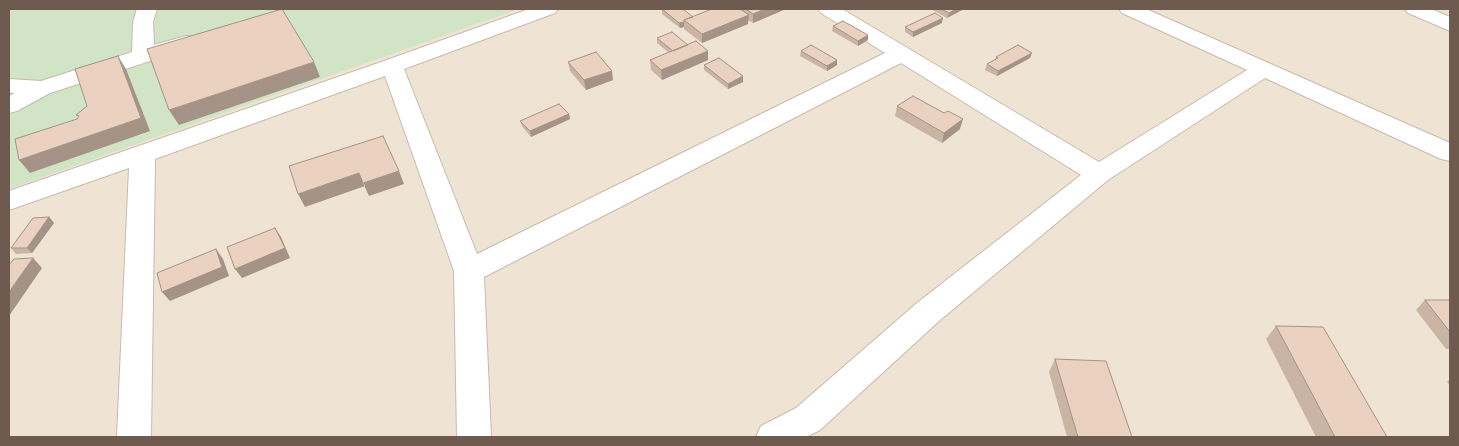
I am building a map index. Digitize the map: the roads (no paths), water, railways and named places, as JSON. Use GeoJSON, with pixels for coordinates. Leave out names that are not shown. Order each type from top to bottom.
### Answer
{"type":"FeatureCollection","features":[{"type":"Feature","properties":{"kind":"street"},"geometry":{"type":"LineString","coordinates":[[143,56],[143,22],[147,9]]}},
{"type":"Feature","properties":{"kind":"street"},"geometry":{"type":"LineString","coordinates":[[9,201],[548,9]]}},
{"type":"Feature","properties":{"kind":"street"},"geometry":{"type":"LineString","coordinates":[[828,9],[903,53],[1098,174]]}},
{"type":"Feature","properties":{"kind":"street"},"geometry":{"type":"LineString","coordinates":[[1129,9],[1450,153]]}},
{"type":"Feature","properties":{"kind":"street"},"geometry":{"type":"LineString","coordinates":[[1415,9],[1450,25]]}},
{"type":"Feature","properties":{"kind":"street"},"geometry":{"type":"LineString","coordinates":[[9,106],[42,88],[206,35]]}},
{"type":"Feature","properties":{"kind":"street"},"geometry":{"type":"LineString","coordinates":[[469,271],[903,53]]}},
{"type":"Feature","properties":{"kind":"street"},"geometry":{"type":"LineString","coordinates":[[392,66],[469,271],[474,437]]}},
{"type":"Feature","properties":{"kind":"street"},"geometry":{"type":"LineString","coordinates":[[773,437],[808,419],[928,312],[1098,174],[1264,69]]}},
{"type":"Feature","properties":{"kind":"street"},"geometry":{"type":"LineString","coordinates":[[9,86],[42,88]]}},
{"type":"Feature","properties":{"kind":"street"},"geometry":{"type":"LineString","coordinates":[[134,437],[137,384],[142,154]]}}]}
